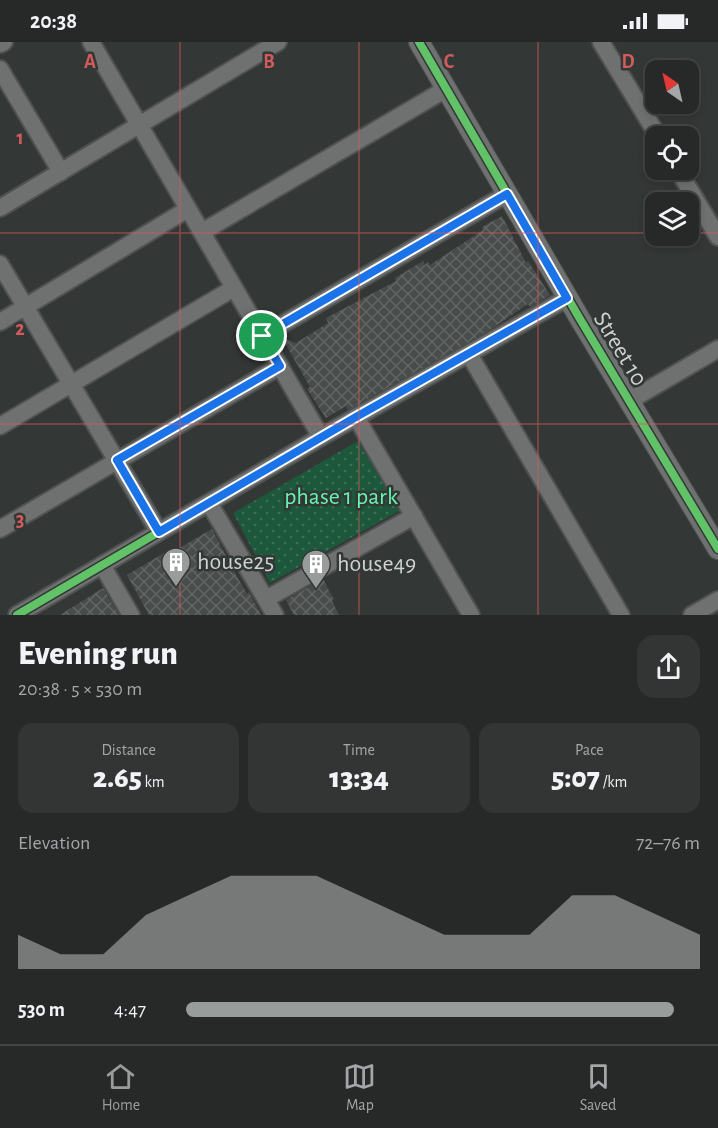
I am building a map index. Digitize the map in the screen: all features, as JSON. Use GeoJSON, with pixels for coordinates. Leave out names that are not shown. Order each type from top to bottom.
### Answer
{"type":"FeatureCollection","features":[{"type":"Feature","properties":{"kind":"street"},"geometry":{"type":"LineString","coordinates":[[0,44],[4,42]]}},
{"type":"Feature","properties":{"kind":"street"},"geometry":{"type":"LineString","coordinates":[[91,42],[321,437]]}},
{"type":"Feature","properties":{"kind":"street"},"geometry":{"type":"LineString","coordinates":[[0,207],[278,42]]}},
{"type":"Feature","properties":{"kind":"street","name":"Street 10"},"geometry":{"type":"LineString","coordinates":[[419,42],[567,298],[718,549]]}},
{"type":"Feature","properties":{"kind":"street"},"geometry":{"type":"LineString","coordinates":[[601,42],[652,126]]}},
{"type":"Feature","properties":{"kind":"street"},"geometry":{"type":"LineString","coordinates":[[0,69],[61,172]]}},
{"type":"Feature","properties":{"kind":"street"},"geometry":{"type":"LineString","coordinates":[[202,232],[446,89]]}},
{"type":"Feature","properties":{"kind":"street"},"geometry":{"type":"LineString","coordinates":[[684,180],[718,237]]}},
{"type":"Feature","properties":{"kind":"street"},"geometry":{"type":"LineString","coordinates":[[262,336],[507,194]]}},
{"type":"Feature","properties":{"kind":"street"},"geometry":{"type":"LineString","coordinates":[[0,322],[188,209]]}},
{"type":"Feature","properties":{"kind":"street"},"geometry":{"type":"LineString","coordinates":[[0,264],[159,532]]}},
{"type":"Feature","properties":{"kind":"street"},"geometry":{"type":"LineString","coordinates":[[0,426],[234,288]]}},
{"type":"Feature","properties":{"kind":"street"},"geometry":{"type":"LineString","coordinates":[[16,615],[321,437],[567,298]]}},
{"type":"Feature","properties":{"kind":"street"},"geometry":{"type":"LineString","coordinates":[[629,401],[718,349]]}},
{"type":"Feature","properties":{"kind":"street"},"geometry":{"type":"LineString","coordinates":[[469,354],[621,615]]}},
{"type":"Feature","properties":{"kind":"street"},"geometry":{"type":"LineString","coordinates":[[0,529],[280,366]]}},
{"type":"Feature","properties":{"kind":"street"},"geometry":{"type":"LineString","coordinates":[[356,417],[471,615]]}},
{"type":"Feature","properties":{"kind":"street"},"geometry":{"type":"LineString","coordinates":[[209,502],[275,615]]}},
{"type":"Feature","properties":{"kind":"street"},"geometry":{"type":"LineString","coordinates":[[266,599],[414,516]]}},
{"type":"Feature","properties":{"kind":"street"},"geometry":{"type":"LineString","coordinates":[[102,565],[131,615]]}},
{"type":"Feature","properties":{"kind":"street"},"geometry":{"type":"LineString","coordinates":[[692,615],[718,600]]}},
{"type":"Feature","properties":{"kind":"green space","name":"phase 1 park"},"geometry":{"type":"Polygon","coordinates":[[[358,441],[399,511],[270,583],[233,513],[358,441]]]}},
{"type":"Feature","properties":{"kind":"building"},"geometry":{"type":"Polygon","coordinates":[[[502,216],[526,263],[528,261],[550,295],[530,307],[528,304],[488,331],[348,410],[346,406],[326,418],[307,389],[310,387],[282,338],[296,343],[328,323],[326,318],[396,281],[395,278],[423,261],[425,265],[428,262],[430,265],[483,230],[482,227],[502,216]]]}},
{"type":"Feature","properties":{"kind":"building"},"geometry":{"type":"Polygon","coordinates":[[[212,529],[261,615],[149,615],[127,575],[169,550],[171,553],[212,529]]]}},
{"type":"Feature","properties":{"kind":"building","name":"house49"},"geometry":{"type":"Polygon","coordinates":[[[323,579],[339,615],[294,615],[286,600],[323,579]]]}},
{"type":"Feature","properties":{"kind":"building"},"geometry":{"type":"Polygon","coordinates":[[[103,588],[119,615],[60,615],[103,588]]]}},
{"type":"Feature","properties":{"kind":"cycle path"},"geometry":{"type":"LineString","coordinates":[[419,42],[580,319],[718,549]]}},
{"type":"Feature","properties":{"kind":"cycle path"},"geometry":{"type":"LineString","coordinates":[[17,615],[321,437],[567,298]]}},
{"type":"Feature","properties":{"kind":"place","name":"house25"},"geometry":{"type":"Point","coordinates":[176,588]}},
{"type":"Feature","properties":{"kind":"place","name":"house49"},"geometry":{"type":"Point","coordinates":[316,590]}},
{"type":"Feature","properties":{"kind":"route"},"geometry":{"type":"LineString","coordinates":[[507,194],[567,298],[159,532],[117,460],[280,366],[262,336],[507,194]]}}]}
